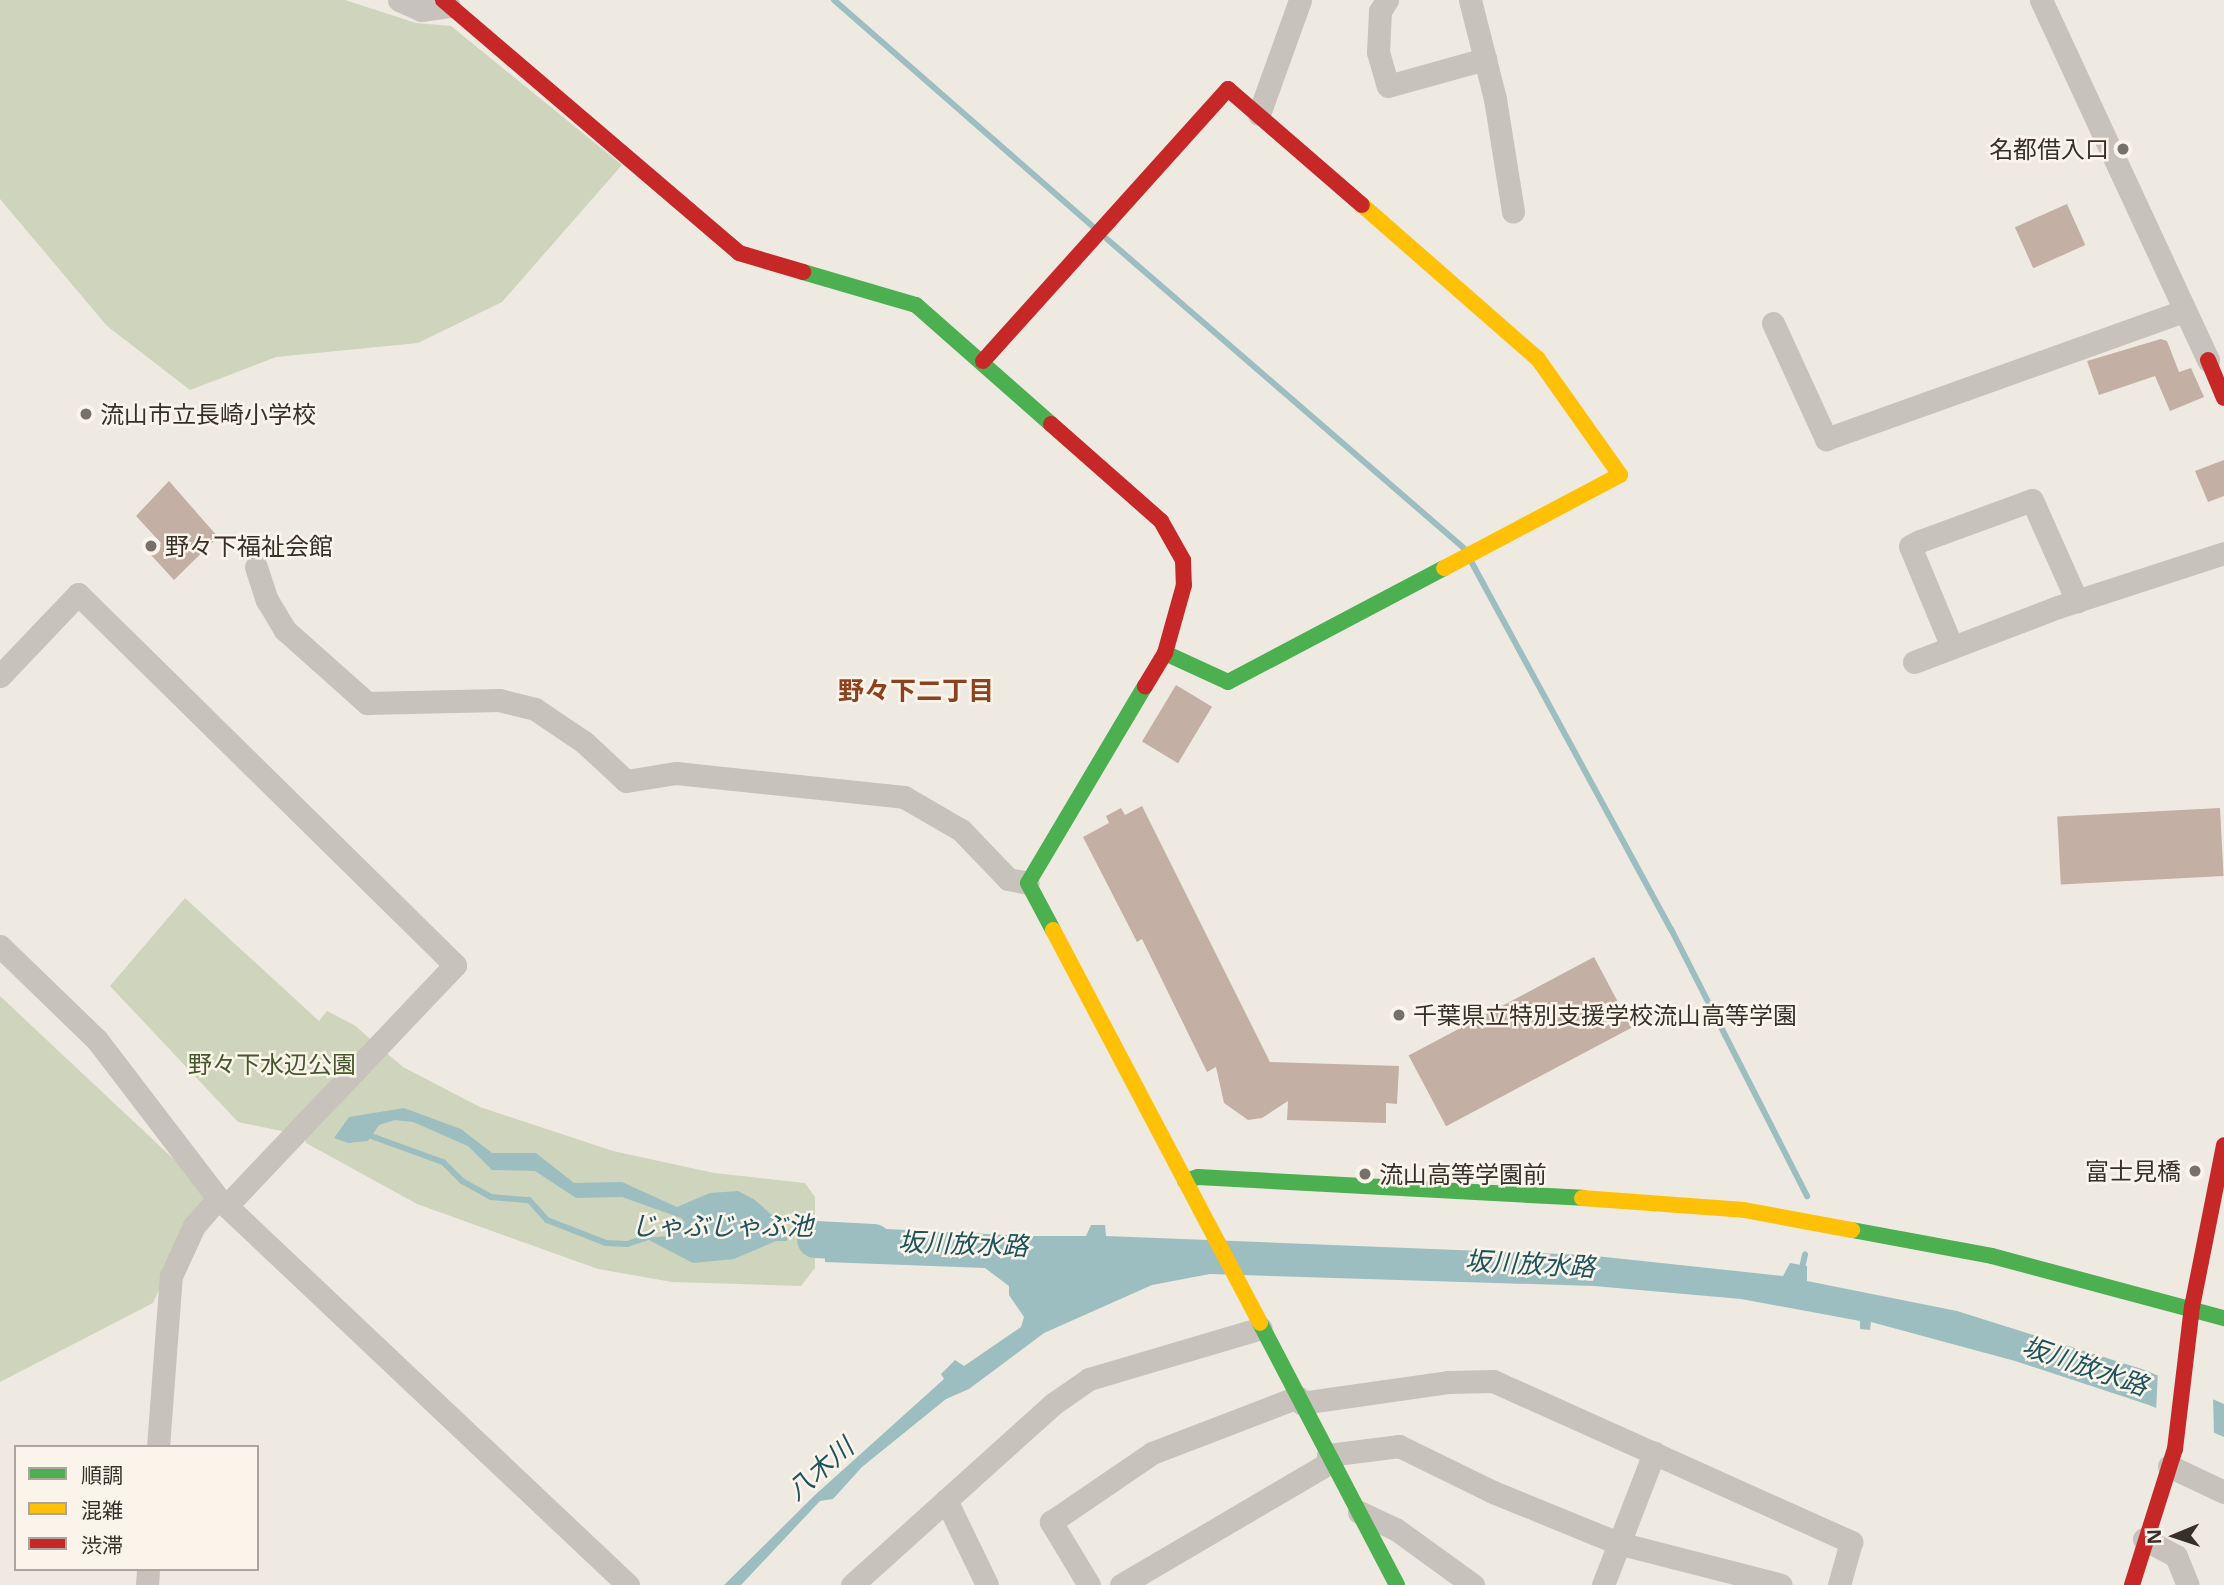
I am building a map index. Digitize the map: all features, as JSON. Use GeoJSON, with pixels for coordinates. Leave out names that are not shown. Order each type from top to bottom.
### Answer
{"type":"FeatureCollection","features":[{"type":"Feature","properties":{"kind":"street"},"geometry":{"type":"LineString","coordinates":[[399,0],[421,10],[446,3],[739,253],[769,265],[898,297],[916,306],[984,361],[1161,521],[1183,560],[1184,585],[1165,653],[1028,883]]}},
{"type":"Feature","properties":{"kind":"street"},"geometry":{"type":"LineString","coordinates":[[1259,114],[1300,0]]}},
{"type":"Feature","properties":{"kind":"street"},"geometry":{"type":"LineString","coordinates":[[1387,0],[1380,11],[1377,52],[1388,86],[1485,59]]}},
{"type":"Feature","properties":{"kind":"street"},"geometry":{"type":"LineString","coordinates":[[1470,0],[1485,59],[1513,212]]}},
{"type":"Feature","properties":{"kind":"street"},"geometry":{"type":"LineString","coordinates":[[2041,0],[2224,398]]}},
{"type":"Feature","properties":{"kind":"street"},"geometry":{"type":"LineString","coordinates":[[984,361],[1228,89],[1538,359],[1620,475],[1456,559],[1227,682],[1165,653]]}},
{"type":"Feature","properties":{"kind":"street"},"geometry":{"type":"LineString","coordinates":[[1773,323],[1826,439],[2184,311]]}},
{"type":"Feature","properties":{"kind":"street"},"geometry":{"type":"LineString","coordinates":[[1952,647],[1910,546],[1920,541],[2032,500],[2077,601]]}},
{"type":"Feature","properties":{"kind":"street"},"geometry":{"type":"LineString","coordinates":[[1914,662],[2077,601],[2224,553]]}},
{"type":"Feature","properties":{"kind":"street"},"geometry":{"type":"LineString","coordinates":[[256,566],[267,600],[285,630],[367,704],[499,700],[536,709],[584,742],[626,781],[676,773],[904,797],[961,830],[1008,879],[1028,883]]}},
{"type":"Feature","properties":{"kind":"street"},"geometry":{"type":"LineString","coordinates":[[0,676],[78,594],[455,965],[222,1202],[194,1226],[171,1276],[158,1445]]}},
{"type":"Feature","properties":{"kind":"street"},"geometry":{"type":"LineString","coordinates":[[1028,883],[1397,1585]]}},
{"type":"Feature","properties":{"kind":"street"},"geometry":{"type":"LineString","coordinates":[[0,946],[97,1040],[222,1202],[628,1585]]}},
{"type":"Feature","properties":{"kind":"street"},"geometry":{"type":"LineString","coordinates":[[2132,1585],[2144,1539],[2172,1457],[2192,1307],[2224,1144]]}},
{"type":"Feature","properties":{"kind":"street"},"geometry":{"type":"LineString","coordinates":[[1189,1188],[1198,1177],[1744,1210],[1992,1256],[2192,1307],[2224,1318]]}},
{"type":"Feature","properties":{"kind":"street"},"geometry":{"type":"LineString","coordinates":[[852,1585],[1053,1404],[1089,1379],[1257,1320]]}},
{"type":"Feature","properties":{"kind":"street"},"geometry":{"type":"LineString","coordinates":[[1090,1585],[1051,1522],[1152,1453],[1299,1400],[1448,1382],[1493,1381],[1852,1542],[1839,1585]]}},
{"type":"Feature","properties":{"kind":"street"},"geometry":{"type":"LineString","coordinates":[[1121,1585],[1330,1459],[1399,1446],[1493,1492],[1618,1543],[1781,1585]]}},
{"type":"Feature","properties":{"kind":"street"},"geometry":{"type":"LineString","coordinates":[[1603,1585],[1654,1453]]}},
{"type":"Feature","properties":{"kind":"street"},"geometry":{"type":"LineString","coordinates":[[2172,1457],[2224,1492]]}},
{"type":"Feature","properties":{"kind":"street"},"geometry":{"type":"LineString","coordinates":[[946,1500],[956,1527],[987,1585]]}},
{"type":"Feature","properties":{"kind":"street"},"geometry":{"type":"LineString","coordinates":[[1359,1512],[1397,1530],[1473,1585]]}},
{"type":"Feature","properties":{"kind":"street"},"geometry":{"type":"LineString","coordinates":[[2144,1539],[2176,1556],[2188,1585]]}},
{"type":"Feature","properties":{"kind":"green space"},"geometry":{"type":"Polygon","coordinates":[[[0,0],[345,0],[416,23],[451,26],[622,165],[502,302],[418,343],[276,357],[190,390],[107,326],[0,199],[0,0]]]}},
{"type":"Feature","properties":{"kind":"green space","name":"野々下水辺公園"},"geometry":{"type":"Polygon","coordinates":[[[185,898],[319,1021],[327,1011],[354,1025],[403,1067],[480,1107],[613,1151],[714,1173],[805,1183],[815,1197],[815,1268],[801,1286],[672,1282],[598,1269],[417,1204],[306,1143],[305,1136],[238,1122],[110,986],[185,898]]]}},
{"type":"Feature","properties":{"kind":"green space"},"geometry":{"type":"Polygon","coordinates":[[[0,996],[213,1196],[185,1232],[153,1303],[0,1382],[0,996]]]}},
{"type":"Feature","properties":{"kind":"water","name":"じゃぶじゃぶ池"},"geometry":{"type":"Polygon","coordinates":[[[404,1108],[461,1129],[492,1153],[536,1153],[574,1183],[622,1182],[677,1207],[710,1193],[738,1191],[755,1200],[789,1230],[787,1241],[776,1241],[734,1259],[693,1263],[645,1238],[668,1236],[685,1223],[681,1218],[622,1197],[576,1198],[535,1171],[492,1170],[468,1146],[413,1122],[395,1120],[379,1125],[368,1141],[348,1143],[334,1138],[349,1117],[404,1108]]]}},
{"type":"Feature","properties":{"kind":"water"},"geometry":{"type":"Polygon","coordinates":[[[1091,1225],[1105,1225],[1106,1236],[1586,1255],[1783,1276],[1790,1263],[1807,1266],[1807,1281],[1957,1311],[2145,1370],[2224,1404],[2224,1437],[2149,1405],[2015,1361],[1871,1322],[1870,1330],[1860,1329],[1860,1321],[1741,1299],[1594,1286],[1210,1274],[1152,1285],[1044,1333],[969,1389],[946,1399],[862,1467],[833,1499],[820,1501],[741,1585],[724,1585],[815,1495],[944,1379],[941,1374],[955,1360],[964,1366],[1021,1327],[1024,1317],[1009,1295],[1009,1286],[985,1268],[825,1262],[825,1226],[1029,1236],[1086,1236],[1091,1225]]]}},
{"type":"Feature","properties":{"kind":"pier"},"geometry":{"type":"Polygon","coordinates":[[[2158,1371],[2213,1395],[2214,1437],[2156,1412],[2158,1371]]]}},
{"type":"Feature","properties":{"kind":"building"},"geometry":{"type":"Polygon","coordinates":[[[2067,204],[2085,245],[2033,268],[2015,227],[2067,204]]]}},
{"type":"Feature","properties":{"kind":"building"},"geometry":{"type":"Polygon","coordinates":[[[2161,339],[2167,341],[2179,372],[2191,368],[2204,397],[2170,411],[2155,376],[2099,395],[2087,361],[2161,339]]]}},
{"type":"Feature","properties":{"kind":"building"},"geometry":{"type":"Polygon","coordinates":[[[2224,460],[2224,496],[2208,502],[2195,471],[2224,460]]]}},
{"type":"Feature","properties":{"kind":"building"},"geometry":{"type":"Polygon","coordinates":[[[169,481],[218,537],[174,580],[151,555],[161,543],[136,516],[169,481]]]}},
{"type":"Feature","properties":{"kind":"building"},"geometry":{"type":"Polygon","coordinates":[[[1176,685],[1212,707],[1178,763],[1142,742],[1176,685]]]}},
{"type":"Feature","properties":{"kind":"building"},"geometry":{"type":"Polygon","coordinates":[[[1142,806],[1270,1062],[1399,1066],[1397,1104],[1386,1103],[1386,1123],[1287,1120],[1288,1101],[1262,1118],[1248,1120],[1224,1103],[1216,1067],[1207,1072],[1142,939],[1137,942],[1083,837],[1109,823],[1106,816],[1121,808],[1125,815],[1142,806]]]}},
{"type":"Feature","properties":{"kind":"building"},"geometry":{"type":"Polygon","coordinates":[[[2220,808],[2224,876],[2061,884],[2057,817],[2220,808]]]}},
{"type":"Feature","properties":{"kind":"building"},"geometry":{"type":"Polygon","coordinates":[[[1594,957],[1632,1028],[1446,1126],[1409,1056],[1594,957]]]}},
{"type":"Feature","properties":{"kind":"waterway"},"geometry":{"type":"LineString","coordinates":[[834,0],[1093,227]]}},
{"type":"Feature","properties":{"kind":"waterway"},"geometry":{"type":"LineString","coordinates":[[1107,239],[1464,548]]}},
{"type":"Feature","properties":{"kind":"waterway"},"geometry":{"type":"LineString","coordinates":[[1472,563],[1671,929],[1807,1196]]}},
{"type":"Feature","properties":{"kind":"waterway"},"geometry":{"type":"LineString","coordinates":[[371,1136],[443,1162],[462,1181],[491,1197],[529,1200],[547,1220],[606,1243],[627,1244],[645,1238]]}},
{"type":"Feature","properties":{"kind":"waterway","name":"坂川放水路"},"geometry":{"type":"LineString","coordinates":[[815,1239],[873,1242]]}},
{"type":"Feature","properties":{"kind":"waterway"},"geometry":{"type":"LineString","coordinates":[[1801,1272],[1805,1254]]}},
{"type":"Feature","properties":{"kind":"traffic: fast"},"geometry":{"type":"LineString","coordinates":[[803,272],[916,305],[1051,424]]}},
{"type":"Feature","properties":{"kind":"traffic: fast"},"geometry":{"type":"LineString","coordinates":[[1165,653],[1228,682],[1444,568]]}},
{"type":"Feature","properties":{"kind":"traffic: fast"},"geometry":{"type":"LineString","coordinates":[[1053,930],[1028,883],[1145,686]]}},
{"type":"Feature","properties":{"kind":"traffic: fast"},"geometry":{"type":"LineString","coordinates":[[1185,1181],[1198,1177],[1582,1198]]}},
{"type":"Feature","properties":{"kind":"traffic: fast"},"geometry":{"type":"LineString","coordinates":[[1852,1230],[1992,1256],[2224,1318]]}},
{"type":"Feature","properties":{"kind":"traffic: fast"},"geometry":{"type":"LineString","coordinates":[[1260,1323],[1397,1585]]}},
{"type":"Feature","properties":{"kind":"traffic: slow"},"geometry":{"type":"LineString","coordinates":[[1362,205],[1538,359],[1620,475],[1444,568]]}},
{"type":"Feature","properties":{"kind":"traffic: slow"},"geometry":{"type":"LineString","coordinates":[[1053,930],[1260,1323]]}},
{"type":"Feature","properties":{"kind":"traffic: slow"},"geometry":{"type":"LineString","coordinates":[[1582,1198],[1744,1210],[1852,1230]]}},
{"type":"Feature","properties":{"kind":"traffic: jam"},"geometry":{"type":"LineString","coordinates":[[443,0],[739,253],[803,272]]}},
{"type":"Feature","properties":{"kind":"traffic: jam"},"geometry":{"type":"LineString","coordinates":[[983,361],[1228,89],[1362,205]]}},
{"type":"Feature","properties":{"kind":"traffic: jam"},"geometry":{"type":"LineString","coordinates":[[2208,360],[2224,398]]}},
{"type":"Feature","properties":{"kind":"traffic: jam"},"geometry":{"type":"LineString","coordinates":[[1051,424],[1161,521],[1183,560],[1184,585],[1165,653],[1145,686]]}},
{"type":"Feature","properties":{"kind":"traffic: jam"},"geometry":{"type":"LineString","coordinates":[[2132,1585],[2175,1449],[2192,1307],[2224,1145]]}},
{"type":"Feature","properties":{"kind":"place","name":"名都借入口"},"geometry":{"type":"Point","coordinates":[2123,149]}},
{"type":"Feature","properties":{"kind":"place","name":"流山市立長崎小学校"},"geometry":{"type":"Point","coordinates":[86,414]}},
{"type":"Feature","properties":{"kind":"place","name":"野々下福祉会館"},"geometry":{"type":"Point","coordinates":[151,546]}},
{"type":"Feature","properties":{"kind":"place","name":"千葉県立特別支援学校流山高等学園"},"geometry":{"type":"Point","coordinates":[1399,1015]}},
{"type":"Feature","properties":{"kind":"place","name":"富士見橋"},"geometry":{"type":"Point","coordinates":[2195,1171]}},
{"type":"Feature","properties":{"kind":"place","name":"流山高等学園前"},"geometry":{"type":"Point","coordinates":[1365,1174]}},
{"type":"Feature","properties":{"kind":"district","name":"野々下二丁目"},"geometry":{"type":"Point","coordinates":[916,691]}},
{"type":"Feature","properties":{"kind":"water label","name":"八木川"},"geometry":{"type":"Point","coordinates":[820,1469]}}]}
